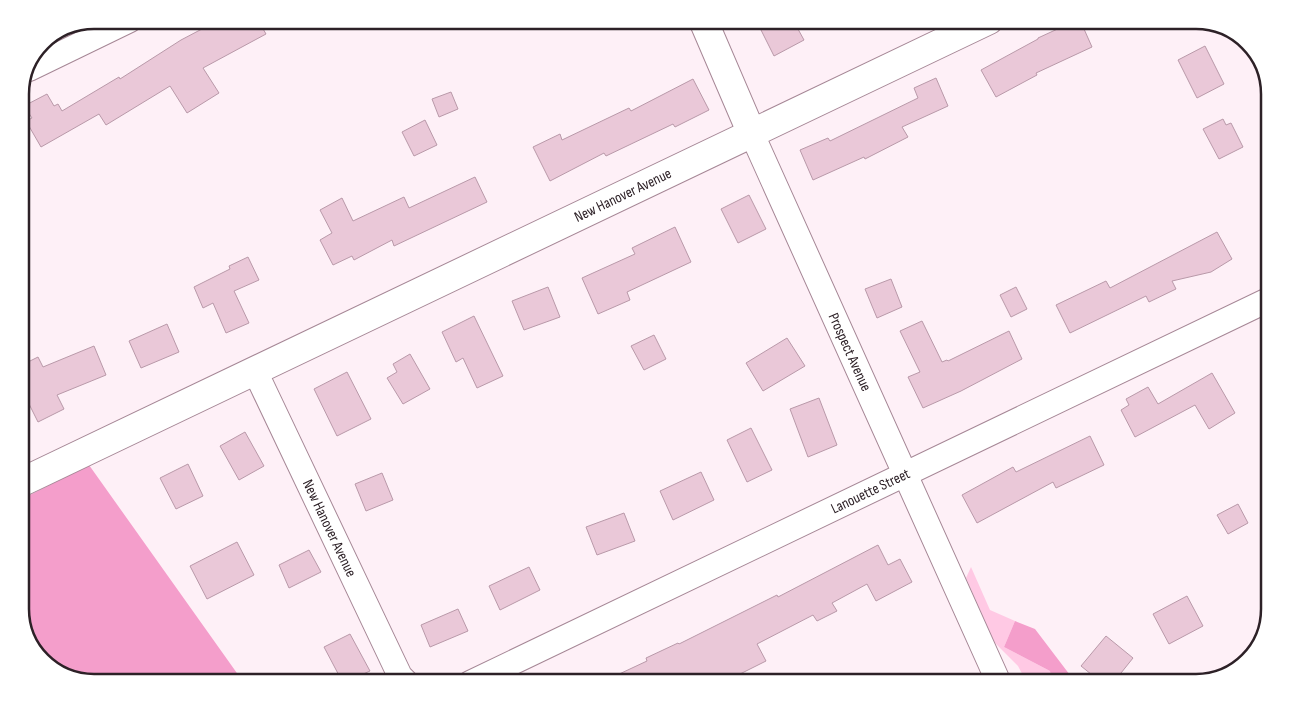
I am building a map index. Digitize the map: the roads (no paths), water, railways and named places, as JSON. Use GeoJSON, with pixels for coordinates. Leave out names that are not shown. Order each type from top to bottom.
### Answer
{"type":"FeatureCollection","features":[{"type":"Feature","properties":{"kind":"main road","name":"Prospect Avenue"},"geometry":{"type":"LineString","coordinates":[[708,29],[752,134]]}},
{"type":"Feature","properties":{"kind":"main road","name":"New Hanover Avenue"},"geometry":{"type":"LineString","coordinates":[[29,479],[970,29]]}},
{"type":"Feature","properties":{"kind":"street"},"geometry":{"type":"LineString","coordinates":[[35,66],[111,29]]}},
{"type":"Feature","properties":{"kind":"street","name":"Prospect Avenue"},"geometry":{"type":"LineString","coordinates":[[752,134],[995,674]]}},
{"type":"Feature","properties":{"kind":"street","name":"Lanouette Street"},"geometry":{"type":"LineString","coordinates":[[489,674],[1261,303]]}},
{"type":"Feature","properties":{"kind":"street","name":"New Hanover Avenue"},"geometry":{"type":"LineString","coordinates":[[255,371],[399,674]]}}]}
